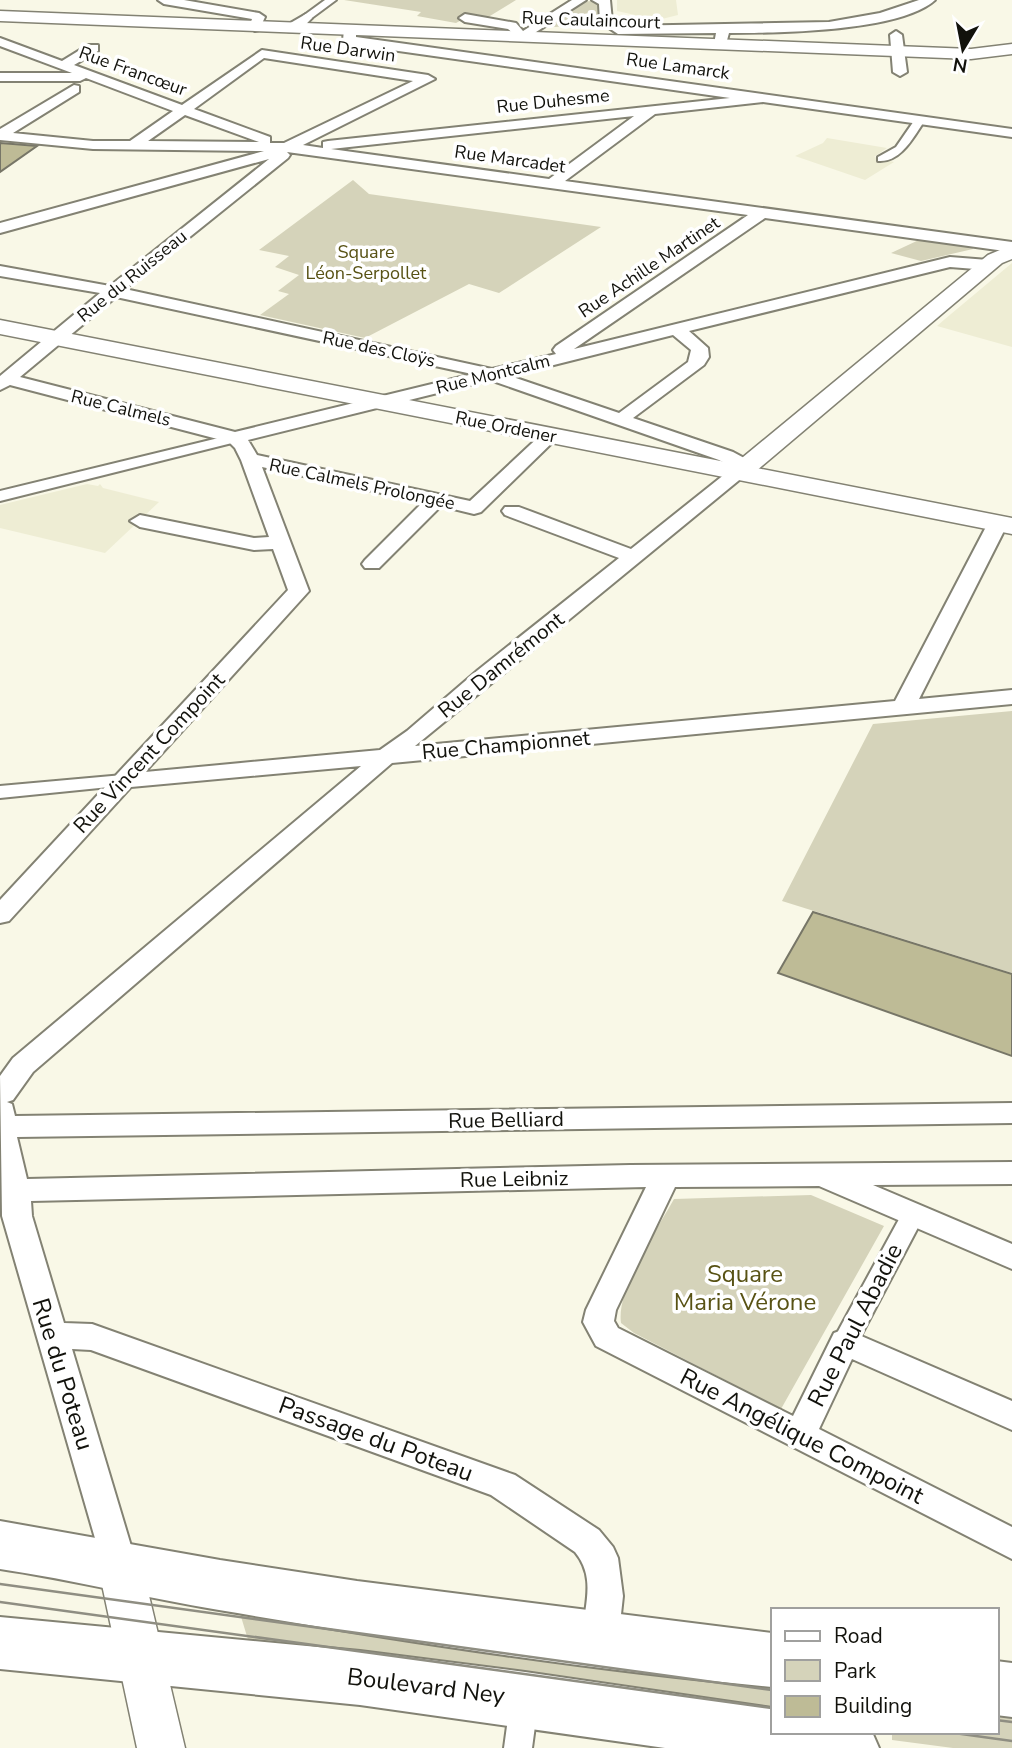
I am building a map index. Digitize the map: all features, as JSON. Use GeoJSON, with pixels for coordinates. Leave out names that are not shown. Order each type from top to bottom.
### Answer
{"type":"FeatureCollection","features":[{"type":"Feature","properties":{"kind":"main road","name":"Rue Ordener"},"geometry":{"type":"LineString","coordinates":[[0,327],[1005,524]]}},
{"type":"Feature","properties":{"kind":"main road"},"geometry":{"type":"LineString","coordinates":[[0,1545],[216,1584],[600,1642],[771,1660]]}},
{"type":"Feature","properties":{"kind":"main road","name":"Boulevard Ney"},"geometry":{"type":"LineString","coordinates":[[0,1643],[246,1665],[522,1723],[850,1748]]}},
{"type":"Feature","properties":{"kind":"street"},"geometry":{"type":"LineString","coordinates":[[164,0],[244,6],[260,18],[255,27]]}},
{"type":"Feature","properties":{"kind":"street"},"geometry":{"type":"LineString","coordinates":[[288,33],[331,0]]}},
{"type":"Feature","properties":{"kind":"street"},"geometry":{"type":"LineString","coordinates":[[465,18],[512,26],[522,37],[580,0]]}},
{"type":"Feature","properties":{"kind":"street"},"geometry":{"type":"LineString","coordinates":[[598,0],[604,2],[608,26],[618,30],[722,36],[816,25],[895,31]]}},
{"type":"Feature","properties":{"kind":"street"},"geometry":{"type":"LineString","coordinates":[[895,31],[924,0]]}},
{"type":"Feature","properties":{"kind":"street","name":"Rue Caulaincourt"},"geometry":{"type":"LineString","coordinates":[[0,16],[255,27],[288,33],[350,30],[522,37],[722,36],[895,31],[967,54],[1012,48]]}},
{"type":"Feature","properties":{"kind":"street","name":"Rue Lamarck"},"geometry":{"type":"LineString","coordinates":[[350,30],[349,40],[1012,133]]}},
{"type":"Feature","properties":{"kind":"street"},"geometry":{"type":"LineString","coordinates":[[895,31],[900,72]]}},
{"type":"Feature","properties":{"kind":"street","name":"Rue Francœur"},"geometry":{"type":"LineString","coordinates":[[0,42],[285,148]]}},
{"type":"Feature","properties":{"kind":"street"},"geometry":{"type":"LineString","coordinates":[[64,65],[93,48]]}},
{"type":"Feature","properties":{"kind":"street"},"geometry":{"type":"LineString","coordinates":[[0,68],[24,50]]}},
{"type":"Feature","properties":{"kind":"street","name":"Rue Darwin"},"geometry":{"type":"LineString","coordinates":[[184,110],[262,54],[428,79],[285,148]]}},
{"type":"Feature","properties":{"kind":"street"},"geometry":{"type":"LineString","coordinates":[[0,77],[95,78]]}},
{"type":"Feature","properties":{"kind":"street"},"geometry":{"type":"LineString","coordinates":[[0,136],[74,89]]}},
{"type":"Feature","properties":{"kind":"street","name":"Rue Duhesme"},"geometry":{"type":"LineString","coordinates":[[285,148],[764,98]]}},
{"type":"Feature","properties":{"kind":"street"},"geometry":{"type":"LineString","coordinates":[[886,115],[896,99]]}},
{"type":"Feature","properties":{"kind":"street"},"geometry":{"type":"LineString","coordinates":[[134,145],[184,110]]}},
{"type":"Feature","properties":{"kind":"street"},"geometry":{"type":"LineString","coordinates":[[553,184],[651,110]]}},
{"type":"Feature","properties":{"kind":"street"},"geometry":{"type":"LineString","coordinates":[[882,159],[900,149],[920,120]]}},
{"type":"Feature","properties":{"kind":"street","name":"Rue Marcadet"},"geometry":{"type":"LineString","coordinates":[[0,136],[93,145],[285,148],[763,212],[1012,249]]}},
{"type":"Feature","properties":{"kind":"street"},"geometry":{"type":"LineString","coordinates":[[0,228],[285,148]]}},
{"type":"Feature","properties":{"kind":"street","name":"Rue du Ruisseau"},"geometry":{"type":"LineString","coordinates":[[4,382],[54,338],[283,155],[285,148]]}},
{"type":"Feature","properties":{"kind":"street"},"geometry":{"type":"LineString","coordinates":[[246,161],[266,168]]}},
{"type":"Feature","properties":{"kind":"street","name":"Rue Achille Martinet"},"geometry":{"type":"LineString","coordinates":[[559,356],[559,353],[573,343],[763,212]]}},
{"type":"Feature","properties":{"kind":"street","name":"Rue Damrémont"},"geometry":{"type":"LineString","coordinates":[[1,1092],[23,1065],[386,756],[415,736],[740,472],[988,265],[1012,249]]}},
{"type":"Feature","properties":{"kind":"street","name":"Rue Montcalm"},"geometry":{"type":"LineString","coordinates":[[0,496],[559,356],[950,262],[988,265]]}},
{"type":"Feature","properties":{"kind":"street","name":"Rue des Cloÿs"},"geometry":{"type":"LineString","coordinates":[[0,271],[113,291],[490,375],[726,456],[739,463],[740,472]]}},
{"type":"Feature","properties":{"kind":"street"},"geometry":{"type":"LineString","coordinates":[[627,414],[695,365],[700,357],[699,348],[675,330]]}},
{"type":"Feature","properties":{"kind":"street","name":"Rue Calmels"},"geometry":{"type":"LineString","coordinates":[[4,382],[235,438]]}},
{"type":"Feature","properties":{"kind":"street","name":"Rue Calmels Prolongée"},"geometry":{"type":"LineString","coordinates":[[250,460],[474,508],[551,435]]}},
{"type":"Feature","properties":{"kind":"street"},"geometry":{"type":"LineString","coordinates":[[140,521],[254,544],[279,543],[250,460],[243,445],[235,438]]}},
{"type":"Feature","properties":{"kind":"street"},"geometry":{"type":"LineString","coordinates":[[372,564],[436,500]]}},
{"type":"Feature","properties":{"kind":"street"},"geometry":{"type":"LineString","coordinates":[[512,511],[634,558]]}},
{"type":"Feature","properties":{"kind":"street"},"geometry":{"type":"LineString","coordinates":[[904,708],[1005,524]]}},
{"type":"Feature","properties":{"kind":"street","name":"Rue Vincent Compoint"},"geometry":{"type":"LineString","coordinates":[[0,915],[299,591],[279,543]]}},
{"type":"Feature","properties":{"kind":"street","name":"Rue Championnet"},"geometry":{"type":"LineString","coordinates":[[0,792],[1012,697]]}},
{"type":"Feature","properties":{"kind":"street","name":"Rue du Poteau"},"geometry":{"type":"LineString","coordinates":[[1,1092],[0,1127],[16,1190],[17,1216],[120,1566],[161,1748]]}},
{"type":"Feature","properties":{"kind":"street","name":"Rue Belliard"},"geometry":{"type":"LineString","coordinates":[[0,1127],[1012,1113]]}},
{"type":"Feature","properties":{"kind":"street","name":"Rue Leibniz"},"geometry":{"type":"LineString","coordinates":[[16,1190],[666,1176],[1012,1174]]}},
{"type":"Feature","properties":{"kind":"street","name":"Rue Angélique Compoint"},"geometry":{"type":"LineString","coordinates":[[666,1176],[601,1310],[598,1322],[607,1337],[1012,1544]]}},
{"type":"Feature","properties":{"kind":"street"},"geometry":{"type":"LineString","coordinates":[[822,1176],[1012,1257]]}},
{"type":"Feature","properties":{"kind":"street","name":"Rue Paul Abadie"},"geometry":{"type":"LineString","coordinates":[[800,1435],[845,1342],[912,1216]]}},
{"type":"Feature","properties":{"kind":"street","name":"Passage du Poteau"},"geometry":{"type":"LineString","coordinates":[[51,1335],[92,1337],[503,1485],[587,1541],[601,1558],[606,1596],[600,1642]]}},
{"type":"Feature","properties":{"kind":"street"},"geometry":{"type":"LineString","coordinates":[[845,1342],[1012,1416]]}},
{"type":"Feature","properties":{"kind":"shaded area"},"geometry":{"type":"Polygon","coordinates":[[[617,0],[676,0],[678,15],[658,20],[617,11],[617,0]]]}},
{"type":"Feature","properties":{"kind":"shaded area"},"geometry":{"type":"Polygon","coordinates":[[[827,138],[887,148],[874,157],[894,162],[865,180],[795,156],[823,143],[827,138]]]}},
{"type":"Feature","properties":{"kind":"shaded area"},"geometry":{"type":"Polygon","coordinates":[[[1012,263],[1012,347],[937,326],[945,319],[1012,263]]]}},
{"type":"Feature","properties":{"kind":"shaded area"},"geometry":{"type":"Polygon","coordinates":[[[87,484],[100,484],[103,488],[159,502],[105,553],[0,528],[0,505],[87,484]]]}},
{"type":"Feature","properties":{"kind":"green space"},"geometry":{"type":"Polygon","coordinates":[[[344,0],[516,0],[485,19],[469,16],[456,23],[417,16],[421,12],[344,0]]]}},
{"type":"Feature","properties":{"kind":"green space"},"geometry":{"type":"Polygon","coordinates":[[[581,2],[599,3],[599,24],[549,25],[581,2]]]}},
{"type":"Feature","properties":{"kind":"green space","name":"Square Léon-Serpollet"},"geometry":{"type":"Polygon","coordinates":[[[353,180],[369,194],[601,227],[499,293],[469,284],[365,338],[260,315],[289,294],[278,291],[299,275],[275,267],[289,256],[259,250],[353,180]]]}},
{"type":"Feature","properties":{"kind":"green space"},"geometry":{"type":"Polygon","coordinates":[[[921,239],[972,246],[973,249],[921,261],[891,253],[921,239]]]}},
{"type":"Feature","properties":{"kind":"green space"},"geometry":{"type":"Polygon","coordinates":[[[1012,711],[1012,973],[782,901],[873,724],[1012,711]]]}},
{"type":"Feature","properties":{"kind":"green space","name":"Square Maria Vérone"},"geometry":{"type":"Polygon","coordinates":[[[811,1195],[884,1226],[781,1409],[634,1333],[621,1323],[621,1309],[631,1277],[674,1199],[811,1195]]]}},
{"type":"Feature","properties":{"kind":"green space"},"geometry":{"type":"Polygon","coordinates":[[[239,1610],[771,1678],[771,1721],[249,1643],[239,1610]]]}},
{"type":"Feature","properties":{"kind":"green space"},"geometry":{"type":"Polygon","coordinates":[[[998,1706],[1012,1708],[1012,1748],[953,1748],[892,1740],[892,1734],[998,1734],[998,1706]]]}},
{"type":"Feature","properties":{"kind":"building"},"geometry":{"type":"Polygon","coordinates":[[[0,143],[13,144],[37,146],[0,172],[0,143]]]}},
{"type":"Feature","properties":{"kind":"building"},"geometry":{"type":"Polygon","coordinates":[[[813,912],[1012,974],[1012,1056],[778,973],[813,912]]]}},
{"type":"Feature","properties":{"kind":"tram line"},"geometry":{"type":"LineString","coordinates":[[0,1584],[771,1690]]}},
{"type":"Feature","properties":{"kind":"tram line"},"geometry":{"type":"LineString","coordinates":[[0,1602],[771,1708]]}},
{"type":"Feature","properties":{"kind":"tram line"},"geometry":{"type":"LineString","coordinates":[[998,1720],[1012,1722]]}},
{"type":"Feature","properties":{"kind":"tram line"},"geometry":{"type":"LineString","coordinates":[[961,1734],[1012,1741]]}}]}
